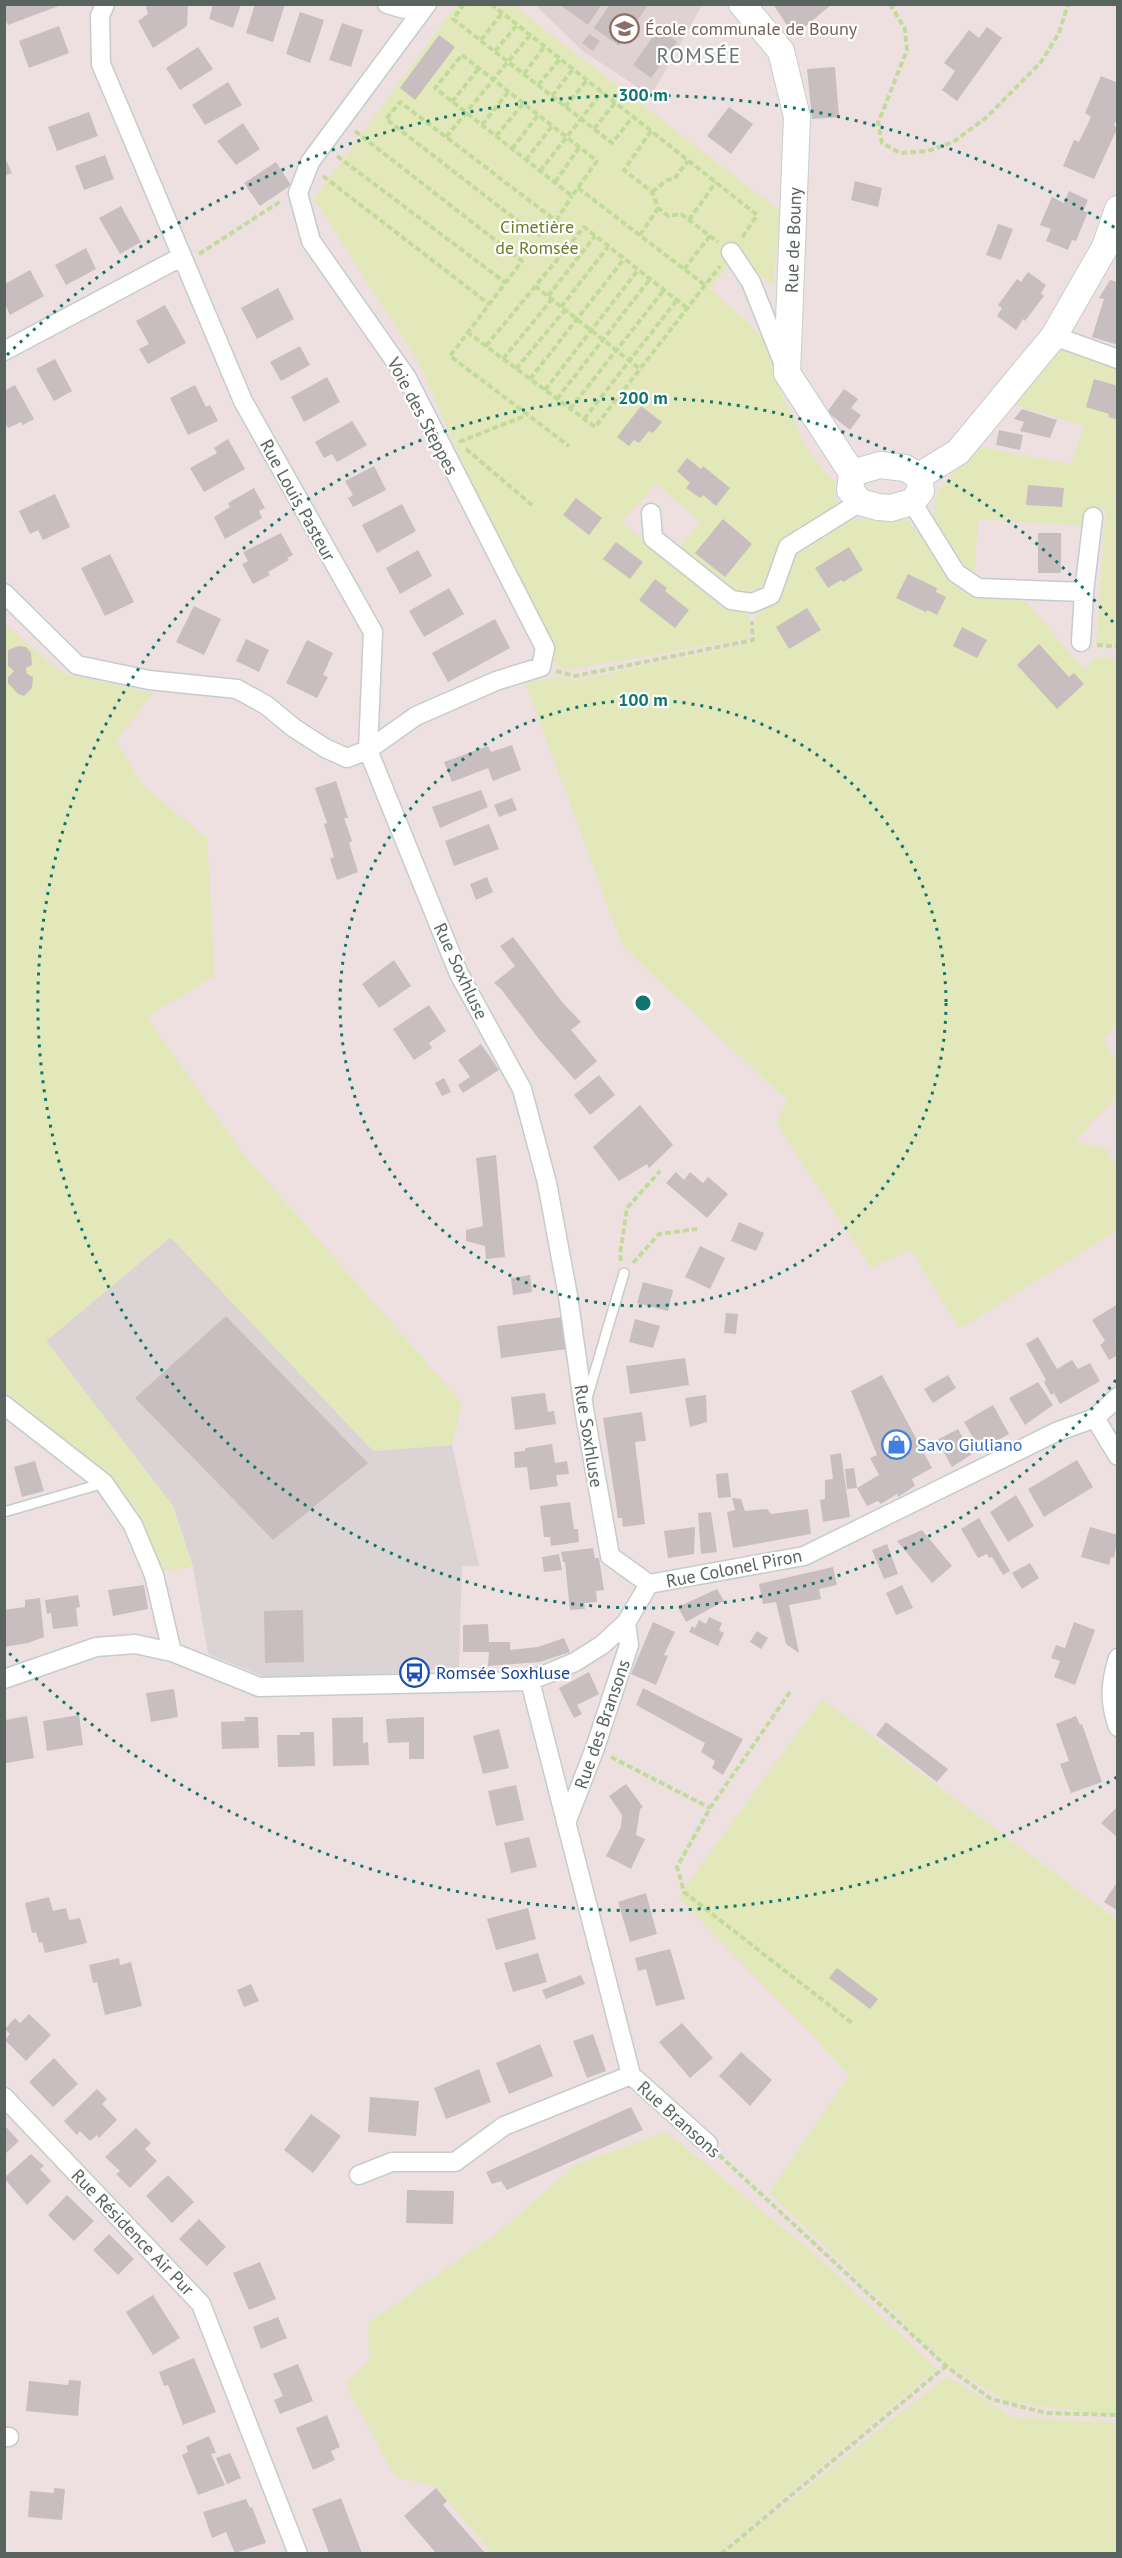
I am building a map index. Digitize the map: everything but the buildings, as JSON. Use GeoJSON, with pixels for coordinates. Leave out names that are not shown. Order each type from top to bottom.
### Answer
{"type":"FeatureCollection","features":[{"type":"Feature","properties":{"kind":"street","name":"Rue Louis Pasteur"},"geometry":{"type":"LineString","coordinates":[[105,4],[100,16],[100,64],[183,261],[243,401],[373,632],[368,750]]}},
{"type":"Feature","properties":{"kind":"street"},"geometry":{"type":"LineString","coordinates":[[387,4],[423,9]]}},
{"type":"Feature","properties":{"kind":"street","name":"Rue de Bouny"},"geometry":{"type":"LineString","coordinates":[[742,4],[781,51],[797,117],[787,373]]}},
{"type":"Feature","properties":{"kind":"street","name":"Voie des Steppes"},"geometry":{"type":"LineString","coordinates":[[423,9],[310,162],[298,193],[311,241],[407,378],[450,446],[545,648],[541,667]]}},
{"type":"Feature","properties":{"kind":"street"},"geometry":{"type":"LineString","coordinates":[[919,476],[958,452],[1054,336],[1105,247],[1118,209]]}},
{"type":"Feature","properties":{"kind":"street"},"geometry":{"type":"LineString","coordinates":[[731,252],[751,282],[787,373],[852,473],[850,490],[860,502],[891,508],[912,502],[921,491],[919,476]]}},
{"type":"Feature","properties":{"kind":"street"},"geometry":{"type":"LineString","coordinates":[[4,351],[183,261]]}},
{"type":"Feature","properties":{"kind":"street"},"geometry":{"type":"LineString","coordinates":[[1054,336],[1118,358]]}},
{"type":"Feature","properties":{"kind":"street"},"geometry":{"type":"LineString","coordinates":[[852,473],[880,465],[905,468],[919,476]]}},
{"type":"Feature","properties":{"kind":"street"},"geometry":{"type":"LineString","coordinates":[[651,513],[653,538],[731,600],[752,603],[771,595],[788,547],[860,502]]}},
{"type":"Feature","properties":{"kind":"street"},"geometry":{"type":"LineString","coordinates":[[912,502],[956,573],[978,588],[1084,592]]}},
{"type":"Feature","properties":{"kind":"street"},"geometry":{"type":"LineString","coordinates":[[1081,642],[1093,517]]}},
{"type":"Feature","properties":{"kind":"street"},"geometry":{"type":"LineString","coordinates":[[4,593],[77,664],[149,681],[237,689],[266,705],[294,728],[325,748],[347,758],[368,750],[416,716],[496,681],[541,667]]}},
{"type":"Feature","properties":{"kind":"street","name":"Rue Soxhluse"},"geometry":{"type":"LineString","coordinates":[[368,750],[459,974],[522,1089],[547,1183],[568,1296],[584,1409],[610,1556],[649,1584]]}},
{"type":"Feature","properties":{"kind":"street","name":"Rue Colonel Piron"},"geometry":{"type":"LineString","coordinates":[[4,1679],[96,1647],[135,1644],[172,1652],[259,1687],[530,1681],[575,1662],[602,1645],[626,1623],[649,1584],[804,1556],[1056,1432],[1095,1418],[1118,1397]]}},
{"type":"Feature","properties":{"kind":"street"},"geometry":{"type":"LineString","coordinates":[[4,1405],[104,1483],[133,1525],[154,1575],[172,1652]]}},
{"type":"Feature","properties":{"kind":"street"},"geometry":{"type":"LineString","coordinates":[[1095,1418],[1118,1456]]}},
{"type":"Feature","properties":{"kind":"street","name":"Rue des Bransons"},"geometry":{"type":"LineString","coordinates":[[566,1823],[595,1748],[628,1645],[626,1623]]}},
{"type":"Feature","properties":{"kind":"street"},"geometry":{"type":"LineString","coordinates":[[1118,1658],[1110,1681],[1113,1715],[1118,1727]]}},
{"type":"Feature","properties":{"kind":"street","name":"Rue Bransons"},"geometry":{"type":"LineString","coordinates":[[530,1681],[631,2075],[708,2144]]}},
{"type":"Feature","properties":{"kind":"street"},"geometry":{"type":"LineString","coordinates":[[359,2175],[392,2162],[455,2162],[504,2126],[631,2075]]}},
{"type":"Feature","properties":{"kind":"street","name":"Rue Résidence Air Pur"},"geometry":{"type":"LineString","coordinates":[[4,2097],[201,2304],[298,2553]]}},
{"type":"Feature","properties":{"kind":"lane"},"geometry":{"type":"LineString","coordinates":[[584,1409],[624,1273]]}},
{"type":"Feature","properties":{"kind":"lane"},"geometry":{"type":"LineString","coordinates":[[4,1512],[104,1483]]}},
{"type":"Feature","properties":{"kind":"path"},"geometry":{"type":"LineString","coordinates":[[464,4],[453,19],[612,143],[633,117]]}},
{"type":"Feature","properties":{"kind":"path"},"geometry":{"type":"LineString","coordinates":[[467,333],[595,427],[731,252],[757,215],[491,4]]}},
{"type":"Feature","properties":{"kind":"path"},"geometry":{"type":"LineString","coordinates":[[890,4],[905,29],[907,50],[878,123],[882,143],[900,153],[928,151],[953,142],[987,117],[1041,62],[1059,33],[1068,4]]}},
{"type":"Feature","properties":{"kind":"path"},"geometry":{"type":"LineString","coordinates":[[481,40],[502,13]]}},
{"type":"Feature","properties":{"kind":"path"},"geometry":{"type":"LineString","coordinates":[[495,51],[517,25]]}},
{"type":"Feature","properties":{"kind":"path"},"geometry":{"type":"LineString","coordinates":[[446,136],[530,35]]}},
{"type":"Feature","properties":{"kind":"path"},"geometry":{"type":"LineString","coordinates":[[524,74],[544,47]]}},
{"type":"Feature","properties":{"kind":"path"},"geometry":{"type":"LineString","coordinates":[[556,221],[597,161],[462,55],[435,88],[573,196]]}},
{"type":"Feature","properties":{"kind":"path"},"geometry":{"type":"LineString","coordinates":[[538,85],[560,59]]}},
{"type":"Feature","properties":{"kind":"path"},"geometry":{"type":"LineString","coordinates":[[452,102],[478,68]]}},
{"type":"Feature","properties":{"kind":"path"},"geometry":{"type":"LineString","coordinates":[[552,96],[573,69]]}},
{"type":"Feature","properties":{"kind":"path"},"geometry":{"type":"LineString","coordinates":[[566,107],[587,80]]}},
{"type":"Feature","properties":{"kind":"path"},"geometry":{"type":"LineString","coordinates":[[482,125],[508,92]]}},
{"type":"Feature","properties":{"kind":"path"},"geometry":{"type":"LineString","coordinates":[[540,171],[602,92]]}},
{"type":"Feature","properties":{"kind":"path"},"geometry":{"type":"LineString","coordinates":[[552,217],[537,236],[386,119],[400,102],[446,136],[552,217],[576,236]]}},
{"type":"Feature","properties":{"kind":"path"},"geometry":{"type":"LineString","coordinates":[[594,129],[615,103]]}},
{"type":"Feature","properties":{"kind":"path"},"geometry":{"type":"LineString","coordinates":[[496,136],[523,104]]}},
{"type":"Feature","properties":{"kind":"path"},"geometry":{"type":"LineString","coordinates":[[512,148],[538,115]]}},
{"type":"Feature","properties":{"kind":"path"},"geometry":{"type":"LineString","coordinates":[[526,160],[552,126]]}},
{"type":"Feature","properties":{"kind":"path"},"geometry":{"type":"LineString","coordinates":[[349,138],[356,129],[522,261],[450,356],[569,446]]}},
{"type":"Feature","properties":{"kind":"path"},"geometry":{"type":"LineString","coordinates":[[651,130],[624,170],[652,192],[658,208],[668,216],[681,214],[731,252]]}},
{"type":"Feature","properties":{"kind":"path"},"geometry":{"type":"LineString","coordinates":[[332,163],[343,147]]}},
{"type":"Feature","properties":{"kind":"path"},"geometry":{"type":"LineString","coordinates":[[555,182],[579,148]]}},
{"type":"Feature","properties":{"kind":"path"},"geometry":{"type":"LineString","coordinates":[[337,156],[506,283]]}},
{"type":"Feature","properties":{"kind":"path"},"geometry":{"type":"LineString","coordinates":[[652,192],[667,180],[674,179],[688,160]]}},
{"type":"Feature","properties":{"kind":"path"},"geometry":{"type":"LineString","coordinates":[[327,170],[322,177],[489,304]]}},
{"type":"Feature","properties":{"kind":"path"},"geometry":{"type":"LineString","coordinates":[[689,220],[716,182]]}},
{"type":"Feature","properties":{"kind":"path"},"geometry":{"type":"LineString","coordinates":[[578,188],[705,285]]}},
{"type":"Feature","properties":{"kind":"path"},"geometry":{"type":"LineString","coordinates":[[183,261],[280,201]]}},
{"type":"Feature","properties":{"kind":"path"},"geometry":{"type":"LineString","coordinates":[[640,235],[658,208]]}},
{"type":"Feature","properties":{"kind":"path"},"geometry":{"type":"LineString","coordinates":[[486,346],[584,227],[687,308]]}},
{"type":"Feature","properties":{"kind":"path"},"geometry":{"type":"LineString","coordinates":[[503,358],[596,236]]}},
{"type":"Feature","properties":{"kind":"path"},"geometry":{"type":"LineString","coordinates":[[684,269],[710,236]]}},
{"type":"Feature","properties":{"kind":"path"},"geometry":{"type":"LineString","coordinates":[[516,369],[609,247]]}},
{"type":"Feature","properties":{"kind":"path"},"geometry":{"type":"LineString","coordinates":[[530,379],[624,259]]}},
{"type":"Feature","properties":{"kind":"path"},"geometry":{"type":"LineString","coordinates":[[545,390],[638,270]]}},
{"type":"Feature","properties":{"kind":"path"},"geometry":{"type":"LineString","coordinates":[[557,399],[650,279]]}},
{"type":"Feature","properties":{"kind":"path"},"geometry":{"type":"LineString","coordinates":[[535,286],[640,369]]}},
{"type":"Feature","properties":{"kind":"path"},"geometry":{"type":"LineString","coordinates":[[570,409],[664,290]]}},
{"type":"Feature","properties":{"kind":"path"},"geometry":{"type":"LineString","coordinates":[[584,419],[677,300]]}},
{"type":"Feature","properties":{"kind":"path"},"geometry":{"type":"LineString","coordinates":[[450,446],[528,415]]}},
{"type":"Feature","properties":{"kind":"path"},"geometry":{"type":"LineString","coordinates":[[450,446],[532,505]]}},
{"type":"Feature","properties":{"kind":"path"},"geometry":{"type":"LineString","coordinates":[[541,667],[575,676],[753,640]]}},
{"type":"Feature","properties":{"kind":"path"},"geometry":{"type":"LineString","coordinates":[[1110,647],[1118,647]]}},
{"type":"Feature","properties":{"kind":"path"},"geometry":{"type":"LineString","coordinates":[[624,1273],[620,1254],[627,1208],[660,1171]]}},
{"type":"Feature","properties":{"kind":"path"},"geometry":{"type":"LineString","coordinates":[[624,1273],[659,1234],[697,1229]]}},
{"type":"Feature","properties":{"kind":"path"},"geometry":{"type":"LineString","coordinates":[[790,1692],[710,1808],[676,1867],[684,1892],[852,2023]]}},
{"type":"Feature","properties":{"kind":"path"},"geometry":{"type":"LineString","coordinates":[[595,1748],[710,1808]]}},
{"type":"Feature","properties":{"kind":"path","name":"Rue Bransons"},"geometry":{"type":"LineString","coordinates":[[708,2144],[946,2366]]}},
{"type":"Feature","properties":{"kind":"path"},"geometry":{"type":"LineString","coordinates":[[721,2553],[946,2366],[991,2400],[1046,2413],[1118,2415]]}},
{"type":"Feature","properties":{"kind":"shaded area","name":"École communale de Bouny"},"geometry":{"type":"Polygon","coordinates":[[[535,5],[702,5],[651,96],[583,51],[535,5]]]}},
{"type":"Feature","properties":{"kind":"shaded area"},"geometry":{"type":"Polygon","coordinates":[[[171,1237],[373,1451],[452,1445],[479,1566],[462,1566],[459,1667],[282,1684],[208,1654],[193,1567],[173,1506],[46,1341],[171,1237]]]}},
{"type":"Feature","properties":{"kind":"green space","name":"Cimetière de Romsée"},"geometry":{"type":"Polygon","coordinates":[[[512,4],[780,211],[773,285],[736,255],[711,288],[777,351],[780,389],[807,449],[835,483],[837,509],[790,536],[768,585],[740,594],[679,550],[700,521],[656,484],[621,522],[718,604],[749,614],[750,638],[566,670],[554,662],[501,551],[419,363],[314,199],[456,5],[512,4]]]}},
{"type":"Feature","properties":{"kind":"green space"},"geometry":{"type":"Polygon","coordinates":[[[1060,347],[1117,364],[1117,645],[1096,643],[1106,508],[1090,508],[1090,526],[978,519],[974,579],[934,523],[936,494],[977,446],[1071,464],[1084,426],[1011,404],[1060,347]]]}},
{"type":"Feature","properties":{"kind":"green space"},"geometry":{"type":"Polygon","coordinates":[[[851,519],[908,520],[960,589],[980,598],[1025,601],[1085,670],[1094,657],[1117,659],[1118,1023],[1103,1039],[1117,1064],[1117,1096],[1075,1141],[1107,1149],[1117,1170],[1117,1230],[960,1329],[911,1250],[871,1268],[776,1123],[787,1100],[623,947],[525,682],[562,677],[577,680],[747,644],[756,639],[755,610],[777,601],[795,556],[851,519]]]}},
{"type":"Feature","properties":{"kind":"green space"},"geometry":{"type":"Polygon","coordinates":[[[6,625],[62,673],[153,693],[116,741],[143,786],[207,838],[215,976],[147,1017],[244,1155],[462,1403],[452,1445],[373,1451],[170,1237],[46,1341],[173,1506],[193,1567],[161,1571],[122,1488],[5,1391],[6,625]]]}},
{"type":"Feature","properties":{"kind":"green space"},"geometry":{"type":"Polygon","coordinates":[[[822,1699],[1117,1920],[1117,2415],[1102,2415],[1006,2401],[945,2363],[769,2192],[850,2075],[678,1897],[822,1699]]]}},
{"type":"Feature","properties":{"kind":"green space"},"geometry":{"type":"Polygon","coordinates":[[[666,2132],[818,2257],[937,2369],[718,2553],[492,2553],[435,2486],[395,2477],[346,2385],[369,2358],[368,2323],[497,2233],[578,2163],[666,2132]]]}},
{"type":"Feature","properties":{"kind":"green space"},"geometry":{"type":"Polygon","coordinates":[[[947,2376],[1012,2417],[1117,2423],[1117,2553],[724,2553],[947,2376]]]}},
{"type":"Feature","properties":{"kind":"place","name":"École communale de Bouny"},"geometry":{"type":"Point","coordinates":[624,28]}},
{"type":"Feature","properties":{"kind":"place","name":"Savo Giuliano"},"geometry":{"type":"Point","coordinates":[896,1444]}},
{"type":"Feature","properties":{"kind":"place","name":"Romsée Soxhluse"},"geometry":{"type":"Point","coordinates":[415,1672]}},
{"type":"Feature","properties":{"kind":"district","name":"ROMSÉE"},"geometry":{"type":"Point","coordinates":[699,55]}}]}
